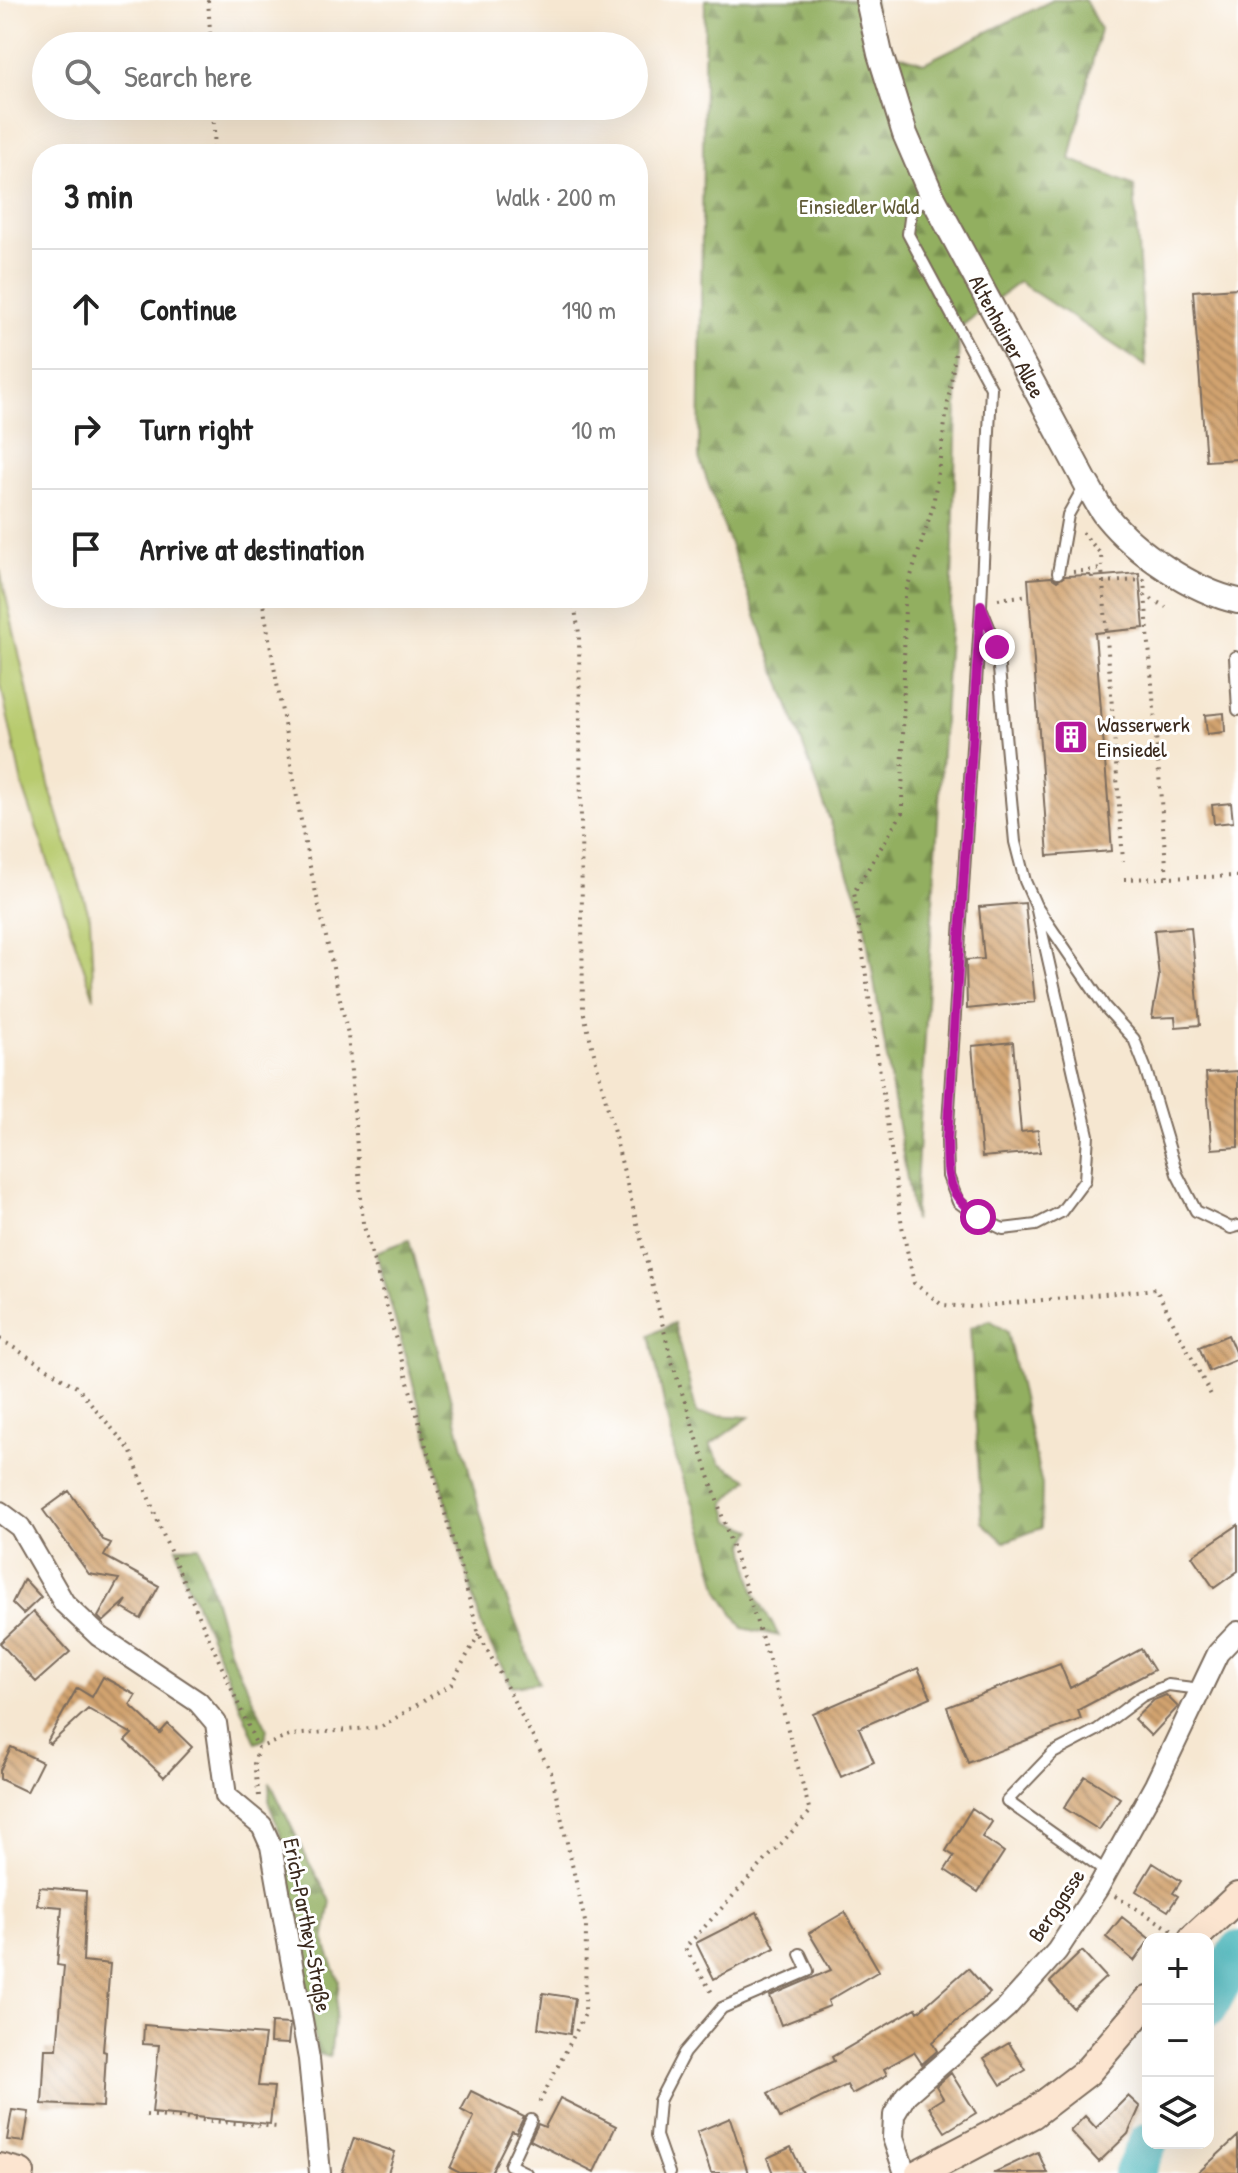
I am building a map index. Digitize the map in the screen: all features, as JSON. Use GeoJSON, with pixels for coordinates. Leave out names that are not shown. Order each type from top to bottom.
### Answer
{"type":"FeatureCollection","features":[{"type":"Feature","properties":{"kind":"main road"},"geometry":{"type":"LineString","coordinates":[[1188,1933],[1238,1897]]}},
{"type":"Feature","properties":{"kind":"main road"},"geometry":{"type":"LineString","coordinates":[[920,2173],[1032,2114],[1087,2072],[1145,2005]]}},
{"type":"Feature","properties":{"kind":"main road"},"geometry":{"type":"LineString","coordinates":[[0,2168],[20,2173]]}},
{"type":"Feature","properties":{"kind":"street","name":"Altenhainer Allee"},"geometry":{"type":"LineString","coordinates":[[868,0],[880,54],[905,134],[931,194],[1086,483],[1107,517],[1159,565],[1221,597],[1238,601]]}},
{"type":"Feature","properties":{"kind":"street","name":"Erich-Parthey-Straße"},"geometry":{"type":"LineString","coordinates":[[0,1512],[20,1527],[64,1603],[99,1636],[198,1702],[216,1723],[226,1796],[262,1826],[271,1846],[309,2059],[320,2173]]}},
{"type":"Feature","properties":{"kind":"street","name":"Berggasse"},"geometry":{"type":"LineString","coordinates":[[905,2173],[893,2138],[894,2115],[906,2095],[1006,2008],[1057,1951],[1107,1872],[1155,1785],[1218,1653],[1238,1632]]}},
{"type":"Feature","properties":{"kind":"lane"},"geometry":{"type":"LineString","coordinates":[[931,194],[911,211],[908,234],[991,388],[981,605],[947,1140],[948,1176],[958,1202],[978,1217],[1003,1229],[1036,1225],[1061,1212],[1085,1180],[1088,1135],[1036,906]]}},
{"type":"Feature","properties":{"kind":"lane"},"geometry":{"type":"LineString","coordinates":[[1058,573],[1068,515],[1086,483]]}},
{"type":"Feature","properties":{"kind":"lane"},"geometry":{"type":"LineString","coordinates":[[981,605],[997,647],[1015,842],[1025,881],[1036,906],[1105,1007],[1134,1039],[1177,1174],[1196,1211],[1231,1228],[1238,1226]]}},
{"type":"Feature","properties":{"kind":"lane"},"geometry":{"type":"LineString","coordinates":[[1235,657],[1238,710]]}},
{"type":"Feature","properties":{"kind":"lane"},"geometry":{"type":"LineString","coordinates":[[1107,1872],[1007,1801],[1053,1753],[1097,1730],[1142,1696],[1168,1685],[1201,1689]]}},
{"type":"Feature","properties":{"kind":"lane"},"geometry":{"type":"LineString","coordinates":[[669,2173],[656,2136],[659,2101],[684,2053],[722,2008],[808,1971],[800,1954]]}},
{"type":"Feature","properties":{"kind":"lane"},"geometry":{"type":"LineString","coordinates":[[526,2173],[510,2165],[531,2120]]}},
{"type":"Feature","properties":{"kind":"path"},"geometry":{"type":"LineString","coordinates":[[208,0],[210,32]]}},
{"type":"Feature","properties":{"kind":"path"},"geometry":{"type":"LineString","coordinates":[[214,120],[215,144]]}},
{"type":"Feature","properties":{"kind":"path"},"geometry":{"type":"LineString","coordinates":[[1068,515],[1101,554],[1123,861]]}},
{"type":"Feature","properties":{"kind":"path"},"geometry":{"type":"LineString","coordinates":[[1058,573],[1102,569]]}},
{"type":"Feature","properties":{"kind":"path"},"geometry":{"type":"LineString","coordinates":[[1103,582],[1144,580],[1167,878]]}},
{"type":"Feature","properties":{"kind":"path"},"geometry":{"type":"LineString","coordinates":[[1000,598],[1029,595]]}},
{"type":"Feature","properties":{"kind":"path"},"geometry":{"type":"LineString","coordinates":[[1144,595],[1166,607]]}},
{"type":"Feature","properties":{"kind":"path"},"geometry":{"type":"LineString","coordinates":[[264,608],[306,849],[348,1034],[363,1223],[479,1634],[551,1772],[586,1926],[585,2014],[531,2120]]}},
{"type":"Feature","properties":{"kind":"path"},"geometry":{"type":"LineString","coordinates":[[575,608],[579,633],[583,1010],[672,1362],[771,1666],[810,1812],[685,1948],[722,2008]]}},
{"type":"Feature","properties":{"kind":"path"},"geometry":{"type":"LineString","coordinates":[[1124,879],[1238,876]]}},
{"type":"Feature","properties":{"kind":"path"},"geometry":{"type":"LineString","coordinates":[[0,1339],[78,1388],[130,1450],[166,1542],[258,1748],[254,1764],[262,1826]]}},
{"type":"Feature","properties":{"kind":"path"},"geometry":{"type":"LineString","coordinates":[[258,1748],[292,1735],[381,1727],[451,1684],[479,1634]]}},
{"type":"Feature","properties":{"kind":"path"},"geometry":{"type":"LineString","coordinates":[[1132,1905],[1179,1933]]}},
{"type":"Feature","properties":{"kind":"path"},"geometry":{"type":"LineString","coordinates":[[146,2115],[277,2127]]}},
{"type":"Feature","properties":{"kind":"green space","name":"Einsiedler Wald"},"geometry":{"type":"Polygon","coordinates":[[[705,0],[874,0],[877,48],[924,63],[1053,0],[1085,0],[1100,29],[1070,159],[1134,186],[1146,366],[1019,282],[959,328],[952,584],[914,1221],[862,909],[699,458],[705,0]]]}},
{"type":"Feature","properties":{"kind":"green space"},"geometry":{"type":"Polygon","coordinates":[[[0,570],[50,789],[90,918],[94,998],[22,784],[0,681],[0,570]]]}},
{"type":"Feature","properties":{"kind":"green space"},"geometry":{"type":"Polygon","coordinates":[[[409,1240],[495,1569],[539,1683],[512,1686],[483,1631],[376,1252],[409,1240]]]}},
{"type":"Feature","properties":{"kind":"green space"},"geometry":{"type":"Polygon","coordinates":[[[990,1320],[1007,1332],[1042,1485],[1041,1528],[1004,1542],[982,1522],[970,1328],[990,1320]]]}},
{"type":"Feature","properties":{"kind":"green space"},"geometry":{"type":"Polygon","coordinates":[[[674,1323],[697,1414],[749,1417],[710,1445],[720,1463],[748,1479],[725,1503],[730,1521],[753,1530],[745,1545],[754,1591],[779,1636],[743,1628],[719,1591],[703,1529],[675,1456],[650,1335],[674,1323]]]}},
{"type":"Feature","properties":{"kind":"green space"},"geometry":{"type":"Polygon","coordinates":[[[199,1546],[230,1653],[267,1728],[265,1739],[256,1743],[181,1569],[177,1547],[199,1546]]]}},
{"type":"Feature","properties":{"kind":"green space"},"geometry":{"type":"Polygon","coordinates":[[[270,1782],[331,1901],[324,1941],[339,1981],[330,2057],[317,2054],[282,1838],[269,1803],[270,1782]]]}},
{"type":"Feature","properties":{"kind":"building"},"geometry":{"type":"Polygon","coordinates":[[[1238,288],[1238,459],[1206,461],[1193,291],[1238,288]]]}},
{"type":"Feature","properties":{"kind":"building","name":"Wasserwerk Einsiedel"},"geometry":{"type":"Polygon","coordinates":[[[1139,573],[1144,628],[1095,633],[1112,851],[1048,856],[1028,579],[1051,577],[1057,581],[1065,576],[1139,573]]]}},
{"type":"Feature","properties":{"kind":"building"},"geometry":{"type":"Polygon","coordinates":[[[1224,713],[1225,732],[1207,734],[1205,715],[1224,713]]]}},
{"type":"Feature","properties":{"kind":"building"},"geometry":{"type":"Polygon","coordinates":[[[1231,803],[1233,822],[1214,824],[1212,805],[1231,803]]]}},
{"type":"Feature","properties":{"kind":"building"},"geometry":{"type":"Polygon","coordinates":[[[1025,903],[1035,1002],[967,1009],[966,960],[984,959],[979,907],[1025,903]]]}},
{"type":"Feature","properties":{"kind":"building"},"geometry":{"type":"Polygon","coordinates":[[[1191,927],[1200,1025],[1176,1027],[1175,1017],[1152,1018],[1159,977],[1154,930],[1191,927]]]}},
{"type":"Feature","properties":{"kind":"building"},"geometry":{"type":"Polygon","coordinates":[[[1013,1042],[1021,1132],[1038,1130],[1040,1152],[982,1157],[972,1046],[1013,1042]]]}},
{"type":"Feature","properties":{"kind":"building"},"geometry":{"type":"Polygon","coordinates":[[[1238,1071],[1238,1147],[1212,1149],[1206,1073],[1238,1071]]]}},
{"type":"Feature","properties":{"kind":"building"},"geometry":{"type":"Polygon","coordinates":[[[1228,1335],[1238,1359],[1209,1371],[1199,1347],[1228,1335]]]}},
{"type":"Feature","properties":{"kind":"building"},"geometry":{"type":"Polygon","coordinates":[[[69,1491],[103,1540],[111,1543],[104,1556],[159,1586],[141,1619],[122,1608],[127,1600],[103,1622],[98,1617],[119,1579],[89,1574],[43,1510],[69,1491]]]}},
{"type":"Feature","properties":{"kind":"building"},"geometry":{"type":"Polygon","coordinates":[[[1238,1525],[1238,1571],[1214,1588],[1192,1556],[1238,1525]]]}},
{"type":"Feature","properties":{"kind":"building"},"geometry":{"type":"Polygon","coordinates":[[[24,1579],[41,1597],[23,1614],[12,1603],[24,1579]]]}},
{"type":"Feature","properties":{"kind":"building"},"geometry":{"type":"Polygon","coordinates":[[[33,1612],[70,1652],[36,1682],[0,1643],[33,1612]]]}},
{"type":"Feature","properties":{"kind":"building"},"geometry":{"type":"Polygon","coordinates":[[[1141,1649],[1154,1670],[1078,1710],[1081,1719],[968,1763],[947,1707],[1060,1664],[1070,1688],[1141,1649]]]}},
{"type":"Feature","properties":{"kind":"building"},"geometry":{"type":"Polygon","coordinates":[[[918,1668],[931,1697],[859,1728],[874,1762],[841,1777],[813,1714],[918,1668]]]}},
{"type":"Feature","properties":{"kind":"building"},"geometry":{"type":"Polygon","coordinates":[[[103,1677],[136,1695],[130,1705],[160,1733],[168,1724],[192,1747],[164,1777],[125,1741],[132,1734],[88,1709],[50,1744],[47,1742],[77,1688],[92,1697],[103,1677]]]}},
{"type":"Feature","properties":{"kind":"building"},"geometry":{"type":"Polygon","coordinates":[[[1166,1695],[1178,1707],[1151,1736],[1134,1719],[1154,1700],[1166,1695]]]}},
{"type":"Feature","properties":{"kind":"building"},"geometry":{"type":"Polygon","coordinates":[[[11,1747],[42,1762],[27,1792],[0,1779],[0,1770],[11,1747]]]}},
{"type":"Feature","properties":{"kind":"building"},"geometry":{"type":"Polygon","coordinates":[[[1085,1776],[1120,1798],[1099,1830],[1064,1808],[1085,1776]]]}},
{"type":"Feature","properties":{"kind":"building"},"geometry":{"type":"Polygon","coordinates":[[[972,1808],[992,1822],[982,1837],[1004,1852],[978,1892],[945,1870],[954,1856],[946,1851],[972,1808]]]}},
{"type":"Feature","properties":{"kind":"building"},"geometry":{"type":"Polygon","coordinates":[[[1153,1863],[1181,1881],[1173,1893],[1178,1896],[1168,1911],[1136,1891],[1153,1863]]]}},
{"type":"Feature","properties":{"kind":"building"},"geometry":{"type":"Polygon","coordinates":[[[39,1887],[86,1891],[83,1961],[110,1964],[103,2051],[106,2052],[103,2107],[42,2104],[45,2049],[57,2049],[64,1966],[57,1965],[62,1907],[37,1905],[39,1887]]]}},
{"type":"Feature","properties":{"kind":"building"},"geometry":{"type":"Polygon","coordinates":[[[757,1912],[775,1948],[714,1979],[696,1943],[757,1912]]]}},
{"type":"Feature","properties":{"kind":"building"},"geometry":{"type":"Polygon","coordinates":[[[845,1912],[879,1971],[828,2001],[830,2006],[781,2025],[770,1996],[831,1970],[809,1933],[845,1912]]]}},
{"type":"Feature","properties":{"kind":"building"},"geometry":{"type":"Polygon","coordinates":[[[1122,1917],[1142,1933],[1142,1950],[1134,1961],[1106,1937],[1122,1917]]]}},
{"type":"Feature","properties":{"kind":"building"},"geometry":{"type":"Polygon","coordinates":[[[1082,1951],[1106,1977],[1073,2008],[1050,1982],[1082,1951]]]}},
{"type":"Feature","properties":{"kind":"building"},"geometry":{"type":"Polygon","coordinates":[[[968,1968],[990,1993],[932,2042],[937,2051],[922,2064],[914,2052],[884,2069],[887,2075],[852,2094],[847,2085],[780,2118],[768,2093],[834,2061],[832,2057],[916,2008],[918,2012],[968,1968]]]}},
{"type":"Feature","properties":{"kind":"building"},"geometry":{"type":"Polygon","coordinates":[[[543,1993],[575,1998],[570,2034],[538,2028],[543,1993]]]}},
{"type":"Feature","properties":{"kind":"building"},"geometry":{"type":"Polygon","coordinates":[[[271,2023],[290,2024],[288,2044],[270,2043],[271,2023]]]}},
{"type":"Feature","properties":{"kind":"building"},"geometry":{"type":"Polygon","coordinates":[[[144,2025],[265,2035],[258,2086],[274,2087],[270,2124],[152,2113],[159,2045],[143,2044],[144,2025]]]}},
{"type":"Feature","properties":{"kind":"building"},"geometry":{"type":"Polygon","coordinates":[[[1009,2043],[1026,2070],[1001,2085],[984,2058],[1009,2043]]]}},
{"type":"Feature","properties":{"kind":"building"},"geometry":{"type":"Polygon","coordinates":[[[951,2073],[976,2113],[945,2132],[929,2107],[943,2098],[936,2086],[951,2073]]]}},
{"type":"Feature","properties":{"kind":"building"},"geometry":{"type":"Polygon","coordinates":[[[471,2091],[524,2117],[516,2133],[512,2131],[491,2173],[460,2173],[450,2168],[474,2117],[461,2110],[471,2091]]]}},
{"type":"Feature","properties":{"kind":"building"},"geometry":{"type":"Polygon","coordinates":[[[1128,2096],[1140,2107],[1128,2134],[1099,2162],[1070,2131],[1085,2116],[1096,2128],[1128,2096]]]}},
{"type":"Feature","properties":{"kind":"building"},"geometry":{"type":"Polygon","coordinates":[[[560,2098],[616,2126],[594,2172],[530,2140],[538,2124],[545,2127],[560,2098]]]}},
{"type":"Feature","properties":{"kind":"building"},"geometry":{"type":"Polygon","coordinates":[[[12,2110],[29,2112],[24,2142],[7,2140],[12,2110]]]}},
{"type":"Feature","properties":{"kind":"building"},"geometry":{"type":"Polygon","coordinates":[[[730,2118],[748,2173],[711,2173],[697,2132],[730,2118]]]}},
{"type":"Feature","properties":{"kind":"building"},"geometry":{"type":"Polygon","coordinates":[[[1238,2136],[1238,2173],[1198,2173],[1238,2136]]]}},
{"type":"Feature","properties":{"kind":"building"},"geometry":{"type":"Polygon","coordinates":[[[354,2138],[395,2152],[388,2173],[342,2173],[354,2138]]]}},
{"type":"Feature","properties":{"kind":"building"},"geometry":{"type":"Polygon","coordinates":[[[791,2147],[803,2173],[773,2173],[767,2158],[791,2147]]]}},
{"type":"Feature","properties":{"kind":"building"},"geometry":{"type":"Polygon","coordinates":[[[1038,2152],[1047,2173],[993,2173],[1038,2152]]]}},
{"type":"Feature","properties":{"kind":"waterway"},"geometry":{"type":"LineString","coordinates":[[1209,2005],[1238,1951]]}},
{"type":"Feature","properties":{"kind":"waterway"},"geometry":{"type":"LineString","coordinates":[[1134,2173],[1145,2149]]}},
{"type":"Feature","properties":{"kind":"place","name":"Wasserwerk Einsiedel"},"geometry":{"type":"Point","coordinates":[1071,737]}},
{"type":"Feature","properties":{"kind":"route"},"geometry":{"type":"LineString","coordinates":[[978,1217],[958,1202],[948,1176],[947,1140],[981,605],[997,647]]}}]}
